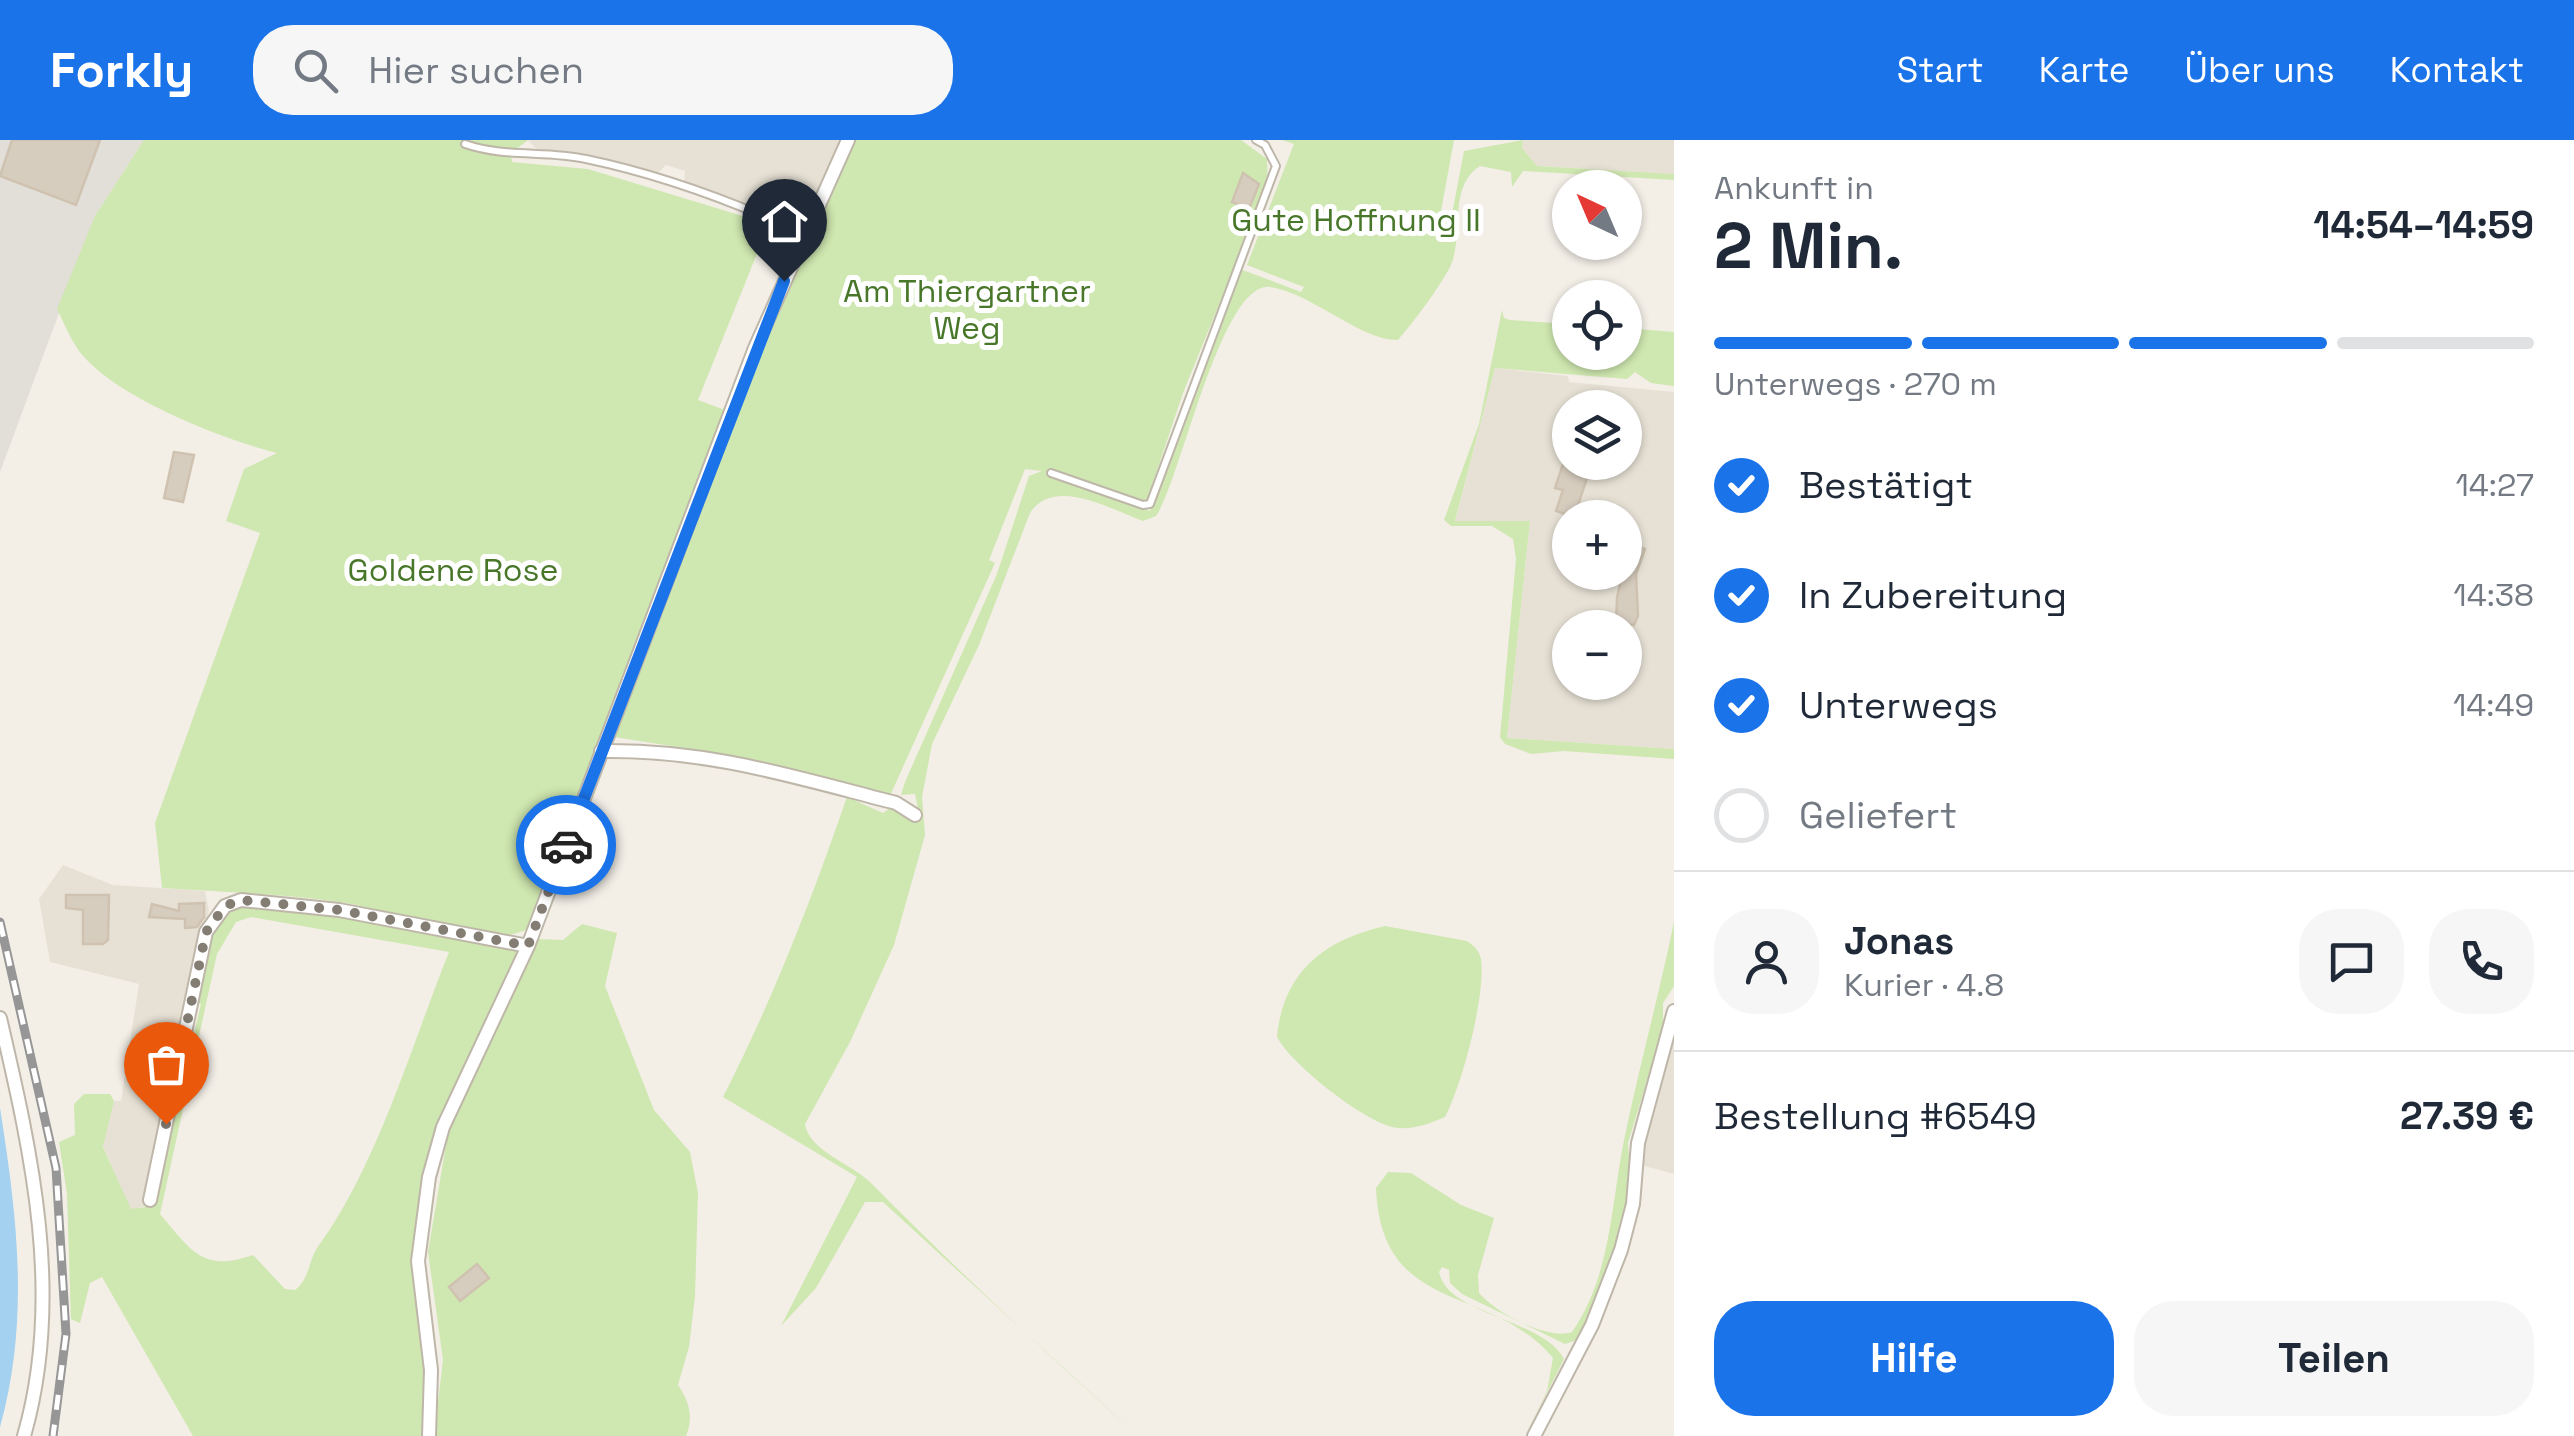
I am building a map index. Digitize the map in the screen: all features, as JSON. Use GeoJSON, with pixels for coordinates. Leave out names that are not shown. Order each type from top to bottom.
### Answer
{"type":"FeatureCollection","features":[{"type":"Feature","properties":{"kind":"street"},"geometry":{"type":"LineString","coordinates":[[428,1436],[430,1370],[418,1261],[429,1176],[443,1127],[528,946],[755,348],[848,140]]}},
{"type":"Feature","properties":{"kind":"street"},"geometry":{"type":"LineString","coordinates":[[601,751],[708,755],[896,804],[915,816]]}},
{"type":"Feature","properties":{"kind":"street"},"geometry":{"type":"LineString","coordinates":[[150,1200],[206,932],[225,906],[241,900],[339,910],[528,946]]}},
{"type":"Feature","properties":{"kind":"street"},"geometry":{"type":"LineString","coordinates":[[1534,1436],[1592,1325],[1621,1250],[1632,1204],[1638,1143],[1674,1012]]}},
{"type":"Feature","properties":{"kind":"street"},"geometry":{"type":"LineString","coordinates":[[0,1018],[30,1155],[44,1280],[44,1342],[24,1436]]}},
{"type":"Feature","properties":{"kind":"lane"},"geometry":{"type":"LineString","coordinates":[[1051,473],[1143,505],[1150,504],[1276,166],[1265,145],[1256,140]]}},
{"type":"Feature","properties":{"kind":"lane"},"geometry":{"type":"LineString","coordinates":[[465,144],[511,156],[584,158],[770,219],[804,234]]}},
{"type":"Feature","properties":{"kind":"shaded area"},"geometry":{"type":"Polygon","coordinates":[[[0,140],[144,140],[95,216],[0,472],[0,140]]]}},
{"type":"Feature","properties":{"kind":"shaded area"},"geometry":{"type":"Polygon","coordinates":[[[528,140],[841,141],[801,222],[684,184],[685,171],[666,165],[655,176],[586,155],[543,156],[528,140]]]}},
{"type":"Feature","properties":{"kind":"shaded area"},"geometry":{"type":"Polygon","coordinates":[[[1523,140],[1674,140],[1674,174],[1537,166],[1522,148],[1523,140]]]}},
{"type":"Feature","properties":{"kind":"shaded area"},"geometry":{"type":"Polygon","coordinates":[[[1495,368],[1568,376],[1569,382],[1674,392],[1674,749],[1507,738],[1530,522],[1455,522],[1495,368]]]}},
{"type":"Feature","properties":{"kind":"shaded area"},"geometry":{"type":"Polygon","coordinates":[[[63,865],[113,885],[205,891],[209,911],[145,1206],[131,1210],[103,1146],[114,1101],[121,1101],[139,984],[50,962],[39,899],[63,865]]]}},
{"type":"Feature","properties":{"kind":"shaded area"},"geometry":{"type":"Polygon","coordinates":[[[1674,1035],[1674,1174],[1641,1165],[1643,1142],[1674,1035]]]}},
{"type":"Feature","properties":{"kind":"green space","name":"Goldene Rose"},"geometry":{"type":"Polygon","coordinates":[[[144,140],[528,140],[511,153],[512,162],[588,169],[769,224],[698,400],[725,410],[526,930],[482,936],[436,928],[346,903],[162,888],[155,823],[260,533],[226,521],[244,469],[277,453],[199,427],[117,384],[79,351],[57,309],[95,216],[144,140]]]}},
{"type":"Feature","properties":{"kind":"green space","name":"Am Thiergartner Weg"},"geometry":{"type":"Polygon","coordinates":[[[856,140],[1241,140],[1267,159],[1268,184],[1183,393],[1146,503],[1045,472],[1150,511],[1214,329],[1240,269],[1301,292],[1304,287],[1247,265],[1294,144],[1282,140],[1454,140],[1441,211],[1452,214],[1464,151],[1523,140],[1522,148],[1537,166],[1606,170],[1523,171],[1512,187],[1511,172],[1480,166],[1463,187],[1449,269],[1398,340],[1368,333],[1285,291],[1270,287],[1252,294],[1235,315],[1219,347],[1156,516],[1143,521],[1099,503],[1068,496],[1040,502],[1030,513],[979,645],[932,744],[922,797],[925,835],[894,945],[850,1042],[805,1124],[814,1142],[871,1183],[1023,1330],[883,1202],[865,1202],[816,1288],[781,1326],[857,1177],[723,1097],[790,949],[847,797],[883,813],[890,808],[919,814],[915,794],[901,795],[905,782],[997,574],[1029,476],[1042,471],[1025,469],[989,560],[995,563],[889,798],[729,755],[614,737],[762,348],[856,140]]]}},
{"type":"Feature","properties":{"kind":"green space","name":"Am Thiergartner Weg"},"geometry":{"type":"Polygon","coordinates":[[[1642,172],[1674,174],[1674,180],[1642,178],[1642,172]]]}},
{"type":"Feature","properties":{"kind":"green space"},"geometry":{"type":"Polygon","coordinates":[[[1502,310],[1504,318],[1510,320],[1552,323],[1552,370],[1642,370],[1642,329],[1674,332],[1674,386],[1651,383],[1635,372],[1627,379],[1495,368],[1455,521],[1530,521],[1507,738],[1674,749],[1674,759],[1564,751],[1531,754],[1505,744],[1500,737],[1516,559],[1513,539],[1492,526],[1451,526],[1444,520],[1479,424],[1502,310]]]}},
{"type":"Feature","properties":{"kind":"green space"},"geometry":{"type":"Polygon","coordinates":[[[249,906],[350,917],[515,949],[519,954],[440,1123],[419,1233],[425,1386],[421,1436],[193,1436],[102,1277],[90,1283],[80,1323],[71,1319],[67,1194],[59,1142],[75,1135],[74,1104],[84,1094],[110,1094],[114,1101],[103,1147],[131,1209],[153,1206],[201,1004],[194,1002],[207,942],[222,918],[249,906]],[[251,917],[236,922],[217,954],[160,1214],[190,1248],[221,1261],[253,1255],[285,1289],[300,1286],[315,1251],[340,1214],[376,1142],[449,952],[251,917]]]}},
{"type":"Feature","properties":{"kind":"green space"},"geometry":{"type":"Polygon","coordinates":[[[1674,922],[1674,986],[1663,1003],[1663,1028],[1628,1143],[1631,1186],[1619,1243],[1580,1339],[1565,1344],[1462,1294],[1450,1283],[1449,1270],[1442,1267],[1439,1272],[1446,1287],[1474,1307],[1418,1279],[1397,1258],[1382,1229],[1376,1188],[1388,1172],[1411,1173],[1461,1205],[1494,1218],[1478,1275],[1479,1293],[1497,1308],[1536,1329],[1572,1332],[1595,1288],[1602,1264],[1624,1140],[1674,922]]]}},
{"type":"Feature","properties":{"kind":"green space"},"geometry":{"type":"Polygon","coordinates":[[[582,924],[617,933],[605,986],[654,1110],[690,1152],[698,1193],[695,1296],[689,1347],[678,1385],[689,1409],[686,1436],[434,1436],[443,1360],[428,1252],[451,1115],[537,939],[563,940],[582,924]]]}},
{"type":"Feature","properties":{"kind":"green space"},"geometry":{"type":"Polygon","coordinates":[[[1385,926],[1467,941],[1481,959],[1476,1016],[1452,1102],[1445,1117],[1412,1127],[1392,1127],[1346,1102],[1311,1075],[1277,1037],[1288,994],[1310,962],[1343,940],[1385,926]]]}},
{"type":"Feature","properties":{"kind":"green space"},"geometry":{"type":"Polygon","coordinates":[[[1500,1318],[1536,1334],[1553,1345],[1564,1359],[1525,1436],[1547,1391],[1553,1358],[1528,1334],[1500,1318]]]}},
{"type":"Feature","properties":{"kind":"water"},"geometry":{"type":"Polygon","coordinates":[[[0,1108],[15,1228],[18,1307],[0,1427],[0,1108]]]}},
{"type":"Feature","properties":{"kind":"building"},"geometry":{"type":"Polygon","coordinates":[[[12,140],[100,140],[76,205],[0,176],[12,140]]]}},
{"type":"Feature","properties":{"kind":"building"},"geometry":{"type":"Polygon","coordinates":[[[1243,173],[1259,184],[1249,209],[1232,202],[1243,173]]]}},
{"type":"Feature","properties":{"kind":"building"},"geometry":{"type":"Polygon","coordinates":[[[174,452],[194,455],[183,502],[164,498],[174,452]]]}},
{"type":"Feature","properties":{"kind":"building"},"geometry":{"type":"Polygon","coordinates":[[[1558,480],[1586,480],[1580,500],[1560,500],[1563,490],[1555,488],[1558,480]]]}},
{"type":"Feature","properties":{"kind":"building"},"geometry":{"type":"Polygon","coordinates":[[[1619,590],[1637,590],[1638,610],[1617,610],[1619,590]]]}},
{"type":"Feature","properties":{"kind":"building"},"geometry":{"type":"Polygon","coordinates":[[[66,895],[109,895],[108,940],[103,944],[83,944],[83,910],[66,908],[66,895]]]}},
{"type":"Feature","properties":{"kind":"building"},"geometry":{"type":"Polygon","coordinates":[[[204,903],[204,917],[197,927],[185,928],[185,919],[149,917],[152,904],[179,911],[179,904],[204,903]]]}},
{"type":"Feature","properties":{"kind":"building"},"geometry":{"type":"Polygon","coordinates":[[[477,1264],[489,1278],[460,1301],[449,1287],[477,1264]]]}},
{"type":"Feature","properties":{"kind":"railway"},"geometry":{"type":"LineString","coordinates":[[0,922],[56,1168],[66,1334],[53,1436]]}},
{"type":"Feature","properties":{"kind":"way so far"},"geometry":{"type":"LineString","coordinates":[[166,1124],[206,932],[212,918],[225,906],[241,900],[339,910],[457,936],[528,946],[566,845]]}},
{"type":"Feature","properties":{"kind":"route"},"geometry":{"type":"LineString","coordinates":[[566,845],[784,281]]}},
{"type":"Feature","properties":{"kind":"park label","name":"Gute Hoffnung II"},"geometry":{"type":"Point","coordinates":[1356,220]}}]}
